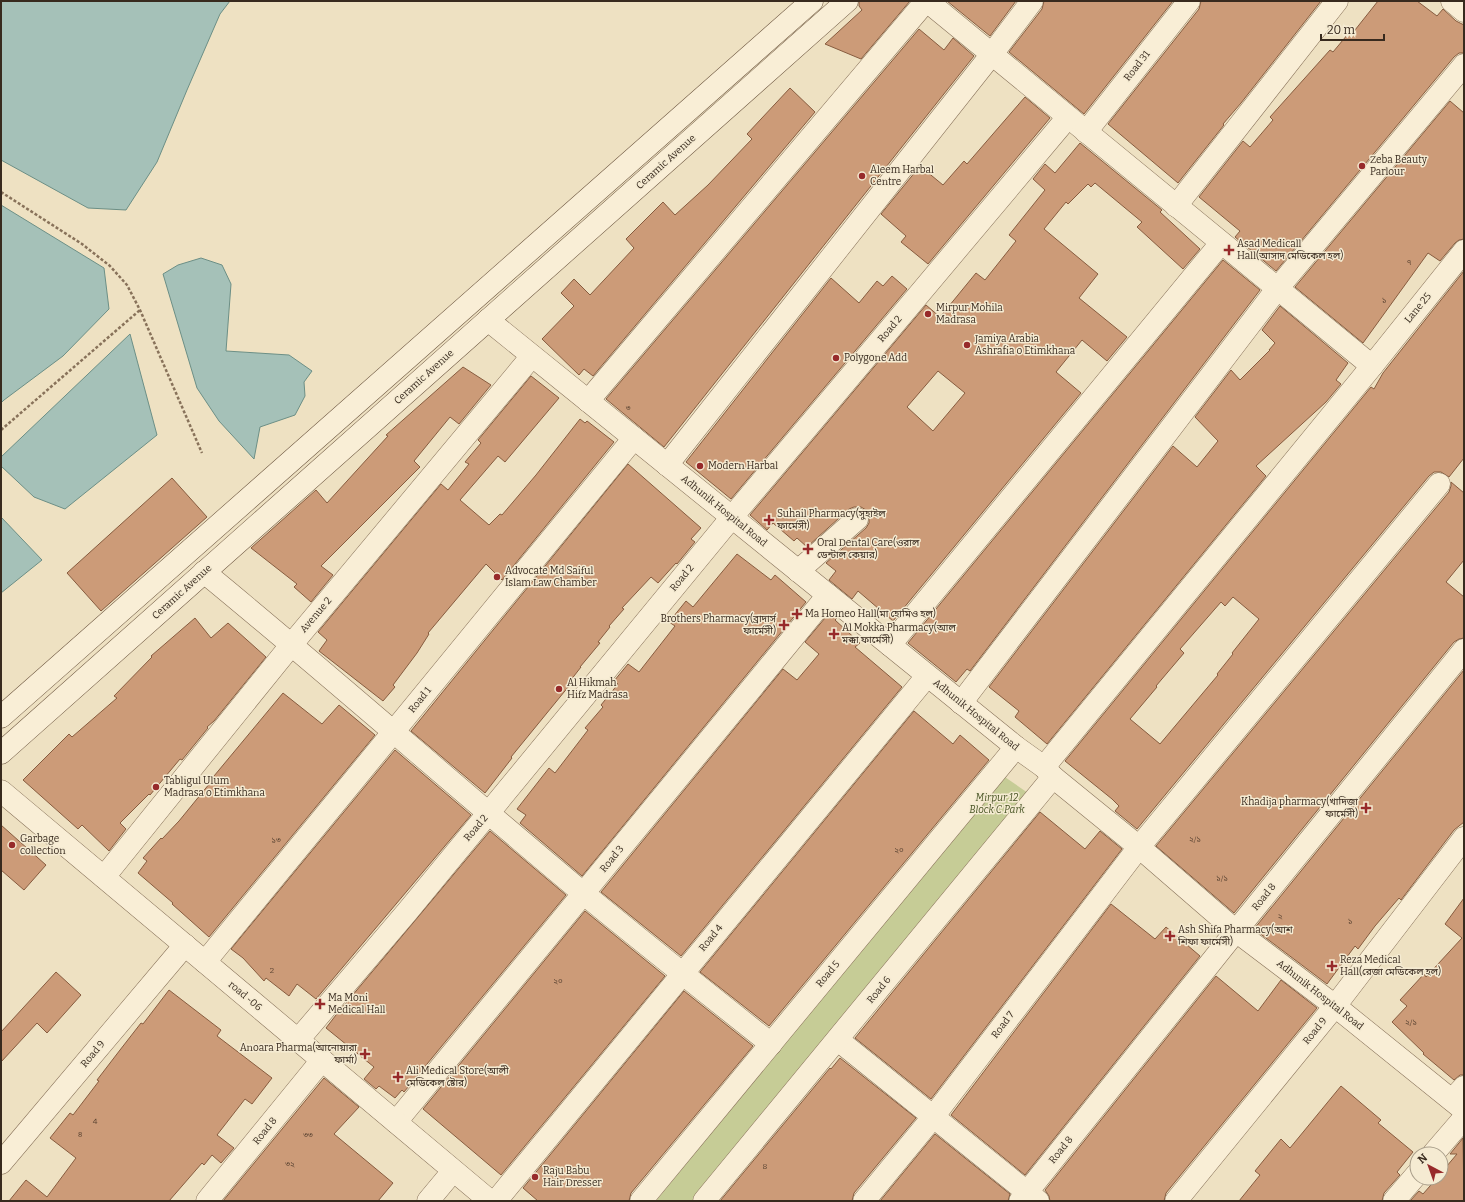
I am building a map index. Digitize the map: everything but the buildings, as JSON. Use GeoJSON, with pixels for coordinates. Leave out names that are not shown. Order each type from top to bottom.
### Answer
{"type":"FeatureCollection","features":[{"type":"Feature","properties":{"kind":"street"},"geometry":{"type":"LineString","coordinates":[[1,717],[812,1]]}},
{"type":"Feature","properties":{"kind":"street","name":"Ceramic Avenue"},"geometry":{"type":"LineString","coordinates":[[1,753],[847,1]]}},
{"type":"Feature","properties":{"kind":"street"},"geometry":{"type":"LineString","coordinates":[[588,401],[926,1],[1372,366]]}},
{"type":"Feature","properties":{"kind":"street"},"geometry":{"type":"LineString","coordinates":[[667,465],[992,54],[1032,1]]}},
{"type":"Feature","properties":{"kind":"street","name":"Road 31"},"geometry":{"type":"LineString","coordinates":[[1086,132],[1188,1]]}},
{"type":"Feature","properties":{"kind":"street"},"geometry":{"type":"LineString","coordinates":[[1176,206],[1337,1]]}},
{"type":"Feature","properties":{"kind":"street"},"geometry":{"type":"LineString","coordinates":[[1452,1],[1464,11]]}},
{"type":"Feature","properties":{"kind":"street"},"geometry":{"type":"LineString","coordinates":[[961,703],[1277,289],[1464,65]]}},
{"type":"Feature","properties":{"kind":"street","name":"Road 2"},"geometry":{"type":"LineString","coordinates":[[298,1040],[489,813],[732,518],[1068,117]]}},
{"type":"Feature","properties":{"kind":"street"},"geometry":{"type":"LineString","coordinates":[[890,645],[1222,243]]}},
{"type":"Feature","properties":{"kind":"street","name":"Lane 25"},"geometry":{"type":"LineString","coordinates":[[1049,772],[1464,251]]}},
{"type":"Feature","properties":{"kind":"street","name":"Adhunik Hospital Road"},"geometry":{"type":"LineString","coordinates":[[488,320],[927,676],[1049,772],[1236,931],[1461,1104]]}},
{"type":"Feature","properties":{"kind":"street","name":"Avenue 2"},"geometry":{"type":"LineString","coordinates":[[104,877],[292,644],[532,356]]}},
{"type":"Feature","properties":{"kind":"street","name":"Road 1"},"geometry":{"type":"LineString","coordinates":[[205,962],[634,438]]}},
{"type":"Feature","properties":{"kind":"street","name":"Road 7"},"geometry":{"type":"LineString","coordinates":[[864,1201],[933,1117],[1139,847],[1439,484]]}},
{"type":"Feature","properties":{"kind":"street"},"geometry":{"type":"LineString","coordinates":[[798,571],[857,519]]}},
{"type":"Feature","properties":{"kind":"street"},"geometry":{"type":"LineString","coordinates":[[204,572],[292,644],[393,732],[584,893],[770,1044]]}},
{"type":"Feature","properties":{"kind":"street","name":"Road 3"},"geometry":{"type":"LineString","coordinates":[[396,1122],[828,595]]}},
{"type":"Feature","properties":{"kind":"street","name":"Road 8"},"geometry":{"type":"LineString","coordinates":[[1029,1198],[1236,931],[1464,650]]}},
{"type":"Feature","properties":{"kind":"street","name":"Road 4"},"geometry":{"type":"LineString","coordinates":[[496,1201],[927,676]]}},
{"type":"Feature","properties":{"kind":"street","name":"Road 5"},"geometry":{"type":"LineString","coordinates":[[641,1201],[1016,747]]}},
{"type":"Feature","properties":{"kind":"street","name":"Road 6"},"geometry":{"type":"LineString","coordinates":[[704,1201],[838,1040],[1049,772]]}},
{"type":"Feature","properties":{"kind":"street","name":"road -06"},"geometry":{"type":"LineString","coordinates":[[1,791],[490,1201]]}},
{"type":"Feature","properties":{"kind":"street","name":"Road 9"},"geometry":{"type":"LineString","coordinates":[[1176,1201],[1335,1006],[1464,838]]}},
{"type":"Feature","properties":{"kind":"street","name":"Road 9"},"geometry":{"type":"LineString","coordinates":[[1,1163],[185,945]]}},
{"type":"Feature","properties":{"kind":"street"},"geometry":{"type":"LineString","coordinates":[[838,1040],[933,1117],[1029,1198]]}},
{"type":"Feature","properties":{"kind":"street","name":"Road 8"},"geometry":{"type":"LineString","coordinates":[[207,1201],[322,1060]]}},
{"type":"Feature","properties":{"kind":"street"},"geometry":{"type":"LineString","coordinates":[[1437,1146],[1461,1104]]}},
{"type":"Feature","properties":{"kind":"street"},"geometry":{"type":"LineString","coordinates":[[428,1201],[454,1171]]}},
{"type":"Feature","properties":{"kind":"street"},"geometry":{"type":"LineString","coordinates":[[1394,1201],[1409,1183]]}},
{"type":"Feature","properties":{"kind":"path"},"geometry":{"type":"LineString","coordinates":[[1,192],[82,244],[110,266],[127,285],[140,310],[202,453]]}},
{"type":"Feature","properties":{"kind":"path"},"geometry":{"type":"LineString","coordinates":[[1,430],[140,310]]}},
{"type":"Feature","properties":{"kind":"green space","name":"Mirpur 12 Block C Park"},"geometry":{"type":"Polygon","coordinates":[[[999,773],[1028,793],[692,1201],[656,1201],[999,773]]]}},
{"type":"Feature","properties":{"kind":"water"},"geometry":{"type":"Polygon","coordinates":[[[1,1],[230,1],[220,14],[157,162],[126,210],[88,208],[1,160],[1,1]]]}},
{"type":"Feature","properties":{"kind":"water"},"geometry":{"type":"Polygon","coordinates":[[[1,205],[104,268],[109,309],[63,356],[1,403],[1,205]]]}},
{"type":"Feature","properties":{"kind":"water"},"geometry":{"type":"Polygon","coordinates":[[[201,258],[222,265],[231,284],[226,351],[289,355],[312,371],[304,382],[305,396],[295,415],[260,427],[254,459],[219,421],[197,388],[163,274],[178,265],[201,258]]]}},
{"type":"Feature","properties":{"kind":"water"},"geometry":{"type":"Polygon","coordinates":[[[130,334],[157,435],[65,509],[34,497],[1,466],[1,457],[130,334]]]}},
{"type":"Feature","properties":{"kind":"water"},"geometry":{"type":"Polygon","coordinates":[[[1,517],[42,560],[1,593],[1,517]]]}},
{"type":"Feature","properties":{"kind":"place","name":"Zeba Beauty Parlour"},"geometry":{"type":"Point","coordinates":[1362,166]}},
{"type":"Feature","properties":{"kind":"place","name":"Aleem Harbal Centre"},"geometry":{"type":"Point","coordinates":[862,176]}},
{"type":"Feature","properties":{"kind":"place","name":"Asad Medicall Hall(আসাদ মেডিকেল হল)"},"geometry":{"type":"Point","coordinates":[1229,250]}},
{"type":"Feature","properties":{"kind":"place","name":"Mirpur Mohila Madrasa"},"geometry":{"type":"Point","coordinates":[928,314]}},
{"type":"Feature","properties":{"kind":"place","name":"Jamiya Arabia Ashrafia o Etimkhana"},"geometry":{"type":"Point","coordinates":[967,345]}},
{"type":"Feature","properties":{"kind":"place","name":"Polygone Add"},"geometry":{"type":"Point","coordinates":[836,358]}},
{"type":"Feature","properties":{"kind":"place","name":"Modern Harbal"},"geometry":{"type":"Point","coordinates":[700,466]}},
{"type":"Feature","properties":{"kind":"place","name":"Suhail Pharmacy(সুহাইল ফার্মেসী)"},"geometry":{"type":"Point","coordinates":[769,520]}},
{"type":"Feature","properties":{"kind":"place","name":"Oral Dental Care(ওরাল ডেন্টাল কেয়ার)"},"geometry":{"type":"Point","coordinates":[808,549]}},
{"type":"Feature","properties":{"kind":"place","name":"Advocate Md Saiful Islam Law Chamber"},"geometry":{"type":"Point","coordinates":[497,577]}},
{"type":"Feature","properties":{"kind":"place","name":"Ma Homeo Hall(মা হোমিও হল)"},"geometry":{"type":"Point","coordinates":[797,614]}},
{"type":"Feature","properties":{"kind":"place","name":"Brothers Pharmacy(ব্রাদার্স ফার্মেসী)"},"geometry":{"type":"Point","coordinates":[784,625]}},
{"type":"Feature","properties":{"kind":"place","name":"Al Mokka Pharmacy(আল মক্কা ফার্মেসী)"},"geometry":{"type":"Point","coordinates":[834,634]}},
{"type":"Feature","properties":{"kind":"place","name":"Al Hikmah Hifz Madrasa"},"geometry":{"type":"Point","coordinates":[559,689]}},
{"type":"Feature","properties":{"kind":"place","name":"Tabligul Ulum Madrasa o Etimkhana"},"geometry":{"type":"Point","coordinates":[156,787]}},
{"type":"Feature","properties":{"kind":"place","name":"Khadija pharmacy(খাদিজা ফার্মেসী)"},"geometry":{"type":"Point","coordinates":[1366,808]}},
{"type":"Feature","properties":{"kind":"place","name":"Garbage collection"},"geometry":{"type":"Point","coordinates":[12,845]}},
{"type":"Feature","properties":{"kind":"place","name":"Ash Shifa Pharmacy(আশ শিফা ফার্মেসী)"},"geometry":{"type":"Point","coordinates":[1170,936]}},
{"type":"Feature","properties":{"kind":"place","name":"Reza Medical Hall(রেজা মেডিকেল হল)"},"geometry":{"type":"Point","coordinates":[1332,966]}},
{"type":"Feature","properties":{"kind":"place","name":"Ma Moni Medical Hall"},"geometry":{"type":"Point","coordinates":[320,1004]}},
{"type":"Feature","properties":{"kind":"place","name":"Anoara Pharma(আনোয়ারা ফার্মা)"},"geometry":{"type":"Point","coordinates":[365,1054]}},
{"type":"Feature","properties":{"kind":"place","name":"Ali Medical Store(আলী মেডিকেল ষ্টোর)"},"geometry":{"type":"Point","coordinates":[398,1077]}},
{"type":"Feature","properties":{"kind":"place","name":"Raju Babu Hair Dresser"},"geometry":{"type":"Point","coordinates":[535,1177]}}]}
